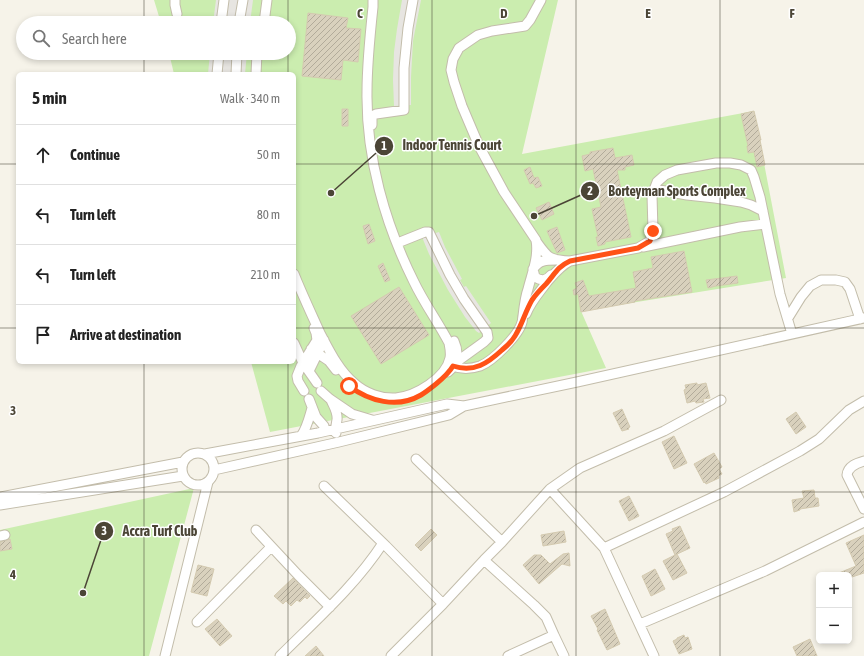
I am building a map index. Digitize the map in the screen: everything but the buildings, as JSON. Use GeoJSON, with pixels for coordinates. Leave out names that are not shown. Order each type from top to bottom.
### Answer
{"type":"FeatureCollection","features":[{"type":"Feature","properties":{"kind":"street"},"geometry":{"type":"LineString","coordinates":[[176,0],[175,5],[177,14]]}},
{"type":"Feature","properties":{"kind":"street"},"geometry":{"type":"LineString","coordinates":[[222,16],[224,0]]}},
{"type":"Feature","properties":{"kind":"street"},"geometry":{"type":"LineString","coordinates":[[240,16],[243,0]]}},
{"type":"Feature","properties":{"kind":"street"},"geometry":{"type":"LineString","coordinates":[[261,16],[264,0]]}},
{"type":"Feature","properties":{"kind":"street"},"geometry":{"type":"LineString","coordinates":[[265,16],[267,0]]}},
{"type":"Feature","properties":{"kind":"street"},"geometry":{"type":"LineString","coordinates":[[296,279],[324,340],[339,367],[349,379],[362,389],[374,395],[384,397],[396,398],[406,396],[423,388],[442,373],[447,367],[451,351],[449,343],[420,294],[405,263],[393,235],[378,186],[370,142],[367,108],[368,57],[373,0]]}},
{"type":"Feature","properties":{"kind":"street"},"geometry":{"type":"LineString","coordinates":[[379,0],[371,64],[370,95],[371,106],[375,109],[381,110],[400,107],[402,48],[410,0]]}},
{"type":"Feature","properties":{"kind":"street"},"geometry":{"type":"LineString","coordinates":[[314,351],[329,362],[346,382],[357,392],[369,398],[392,402],[404,401],[420,396],[452,369],[458,355],[452,338],[432,308],[416,278],[400,242],[381,180],[374,142],[372,116],[376,114],[404,110],[404,68],[408,28],[413,0]]}},
{"type":"Feature","properties":{"kind":"street"},"geometry":{"type":"LineString","coordinates":[[540,0],[530,20],[525,26],[492,31],[478,35],[459,48],[453,59],[451,70],[462,106],[479,146],[504,192],[545,254],[550,258],[564,262]]}},
{"type":"Feature","properties":{"kind":"street"},"geometry":{"type":"LineString","coordinates":[[217,72],[218,60]]}},
{"type":"Feature","properties":{"kind":"street"},"geometry":{"type":"LineString","coordinates":[[236,72],[237,60]]}},
{"type":"Feature","properties":{"kind":"street"},"geometry":{"type":"LineString","coordinates":[[256,72],[257,60]]}},
{"type":"Feature","properties":{"kind":"street"},"geometry":{"type":"LineString","coordinates":[[261,60],[261,72]]}},
{"type":"Feature","properties":{"kind":"street"},"geometry":{"type":"LineString","coordinates":[[638,248],[650,241],[653,231],[652,195],[657,182],[665,175],[676,170],[730,163],[741,165],[751,170],[763,211],[780,294],[792,334]]}},
{"type":"Feature","properties":{"kind":"street"},"geometry":{"type":"LineString","coordinates":[[654,189],[741,202],[763,211]]}},
{"type":"Feature","properties":{"kind":"street"},"geometry":{"type":"LineString","coordinates":[[564,262],[548,279],[543,280],[535,277],[533,269],[535,265],[541,261],[548,260],[564,262],[734,228],[766,224]]}},
{"type":"Feature","properties":{"kind":"street"},"geometry":{"type":"LineString","coordinates":[[400,242],[425,232],[429,232],[458,289],[487,332],[488,338],[454,365]]}},
{"type":"Feature","properties":{"kind":"street"},"geometry":{"type":"LineString","coordinates":[[522,322],[524,304],[536,259],[536,240]]}},
{"type":"Feature","properties":{"kind":"street"},"geometry":{"type":"LineString","coordinates":[[548,260],[553,266],[552,273]]}},
{"type":"Feature","properties":{"kind":"street"},"geometry":{"type":"LineString","coordinates":[[454,365],[460,369],[471,369],[482,366],[507,345],[515,336],[533,299],[564,262]]}},
{"type":"Feature","properties":{"kind":"street"},"geometry":{"type":"LineString","coordinates":[[214,470],[339,442],[449,415],[464,406],[862,318],[850,289],[845,282],[836,280],[821,280],[810,286],[788,318]]}},
{"type":"Feature","properties":{"kind":"street"},"geometry":{"type":"LineString","coordinates":[[296,290],[316,333],[317,340],[309,371]]}},
{"type":"Feature","properties":{"kind":"street"},"geometry":{"type":"LineString","coordinates":[[324,340],[304,363],[297,376],[316,417],[324,426]]}},
{"type":"Feature","properties":{"kind":"street"},"geometry":{"type":"LineString","coordinates":[[296,347],[309,371],[336,410],[337,418],[335,429],[339,442]]}},
{"type":"Feature","properties":{"kind":"street"},"geometry":{"type":"LineString","coordinates":[[296,357],[304,363]]}},
{"type":"Feature","properties":{"kind":"street"},"geometry":{"type":"LineString","coordinates":[[323,392],[352,414],[374,421]]}},
{"type":"Feature","properties":{"kind":"street"},"geometry":{"type":"LineString","coordinates":[[309,400],[323,392]]}},
{"type":"Feature","properties":{"kind":"street"},"geometry":{"type":"LineString","coordinates":[[301,436],[306,426],[309,400]]}},
{"type":"Feature","properties":{"kind":"street"},"geometry":{"type":"LineString","coordinates":[[390,656],[443,604],[550,489],[580,468],[664,430],[721,400]]}},
{"type":"Feature","properties":{"kind":"street"},"geometry":{"type":"LineString","coordinates":[[604,548],[724,492],[800,451],[819,439],[849,410],[864,401]]}},
{"type":"Feature","properties":{"kind":"street"},"geometry":{"type":"LineString","coordinates":[[205,454],[374,421],[447,404],[464,406]]}},
{"type":"Feature","properties":{"kind":"street"},"geometry":{"type":"LineString","coordinates":[[164,656],[208,482],[212,477],[214,470],[214,464],[205,454],[200,452],[190,454],[183,462],[181,467],[183,476],[186,480],[194,484],[199,485],[208,482]]}},
{"type":"Feature","properties":{"kind":"street"},"geometry":{"type":"LineString","coordinates":[[416,458],[502,542]]}},
{"type":"Feature","properties":{"kind":"street"},"geometry":{"type":"LineString","coordinates":[[864,461],[851,467],[847,471],[847,475],[864,509]]}},
{"type":"Feature","properties":{"kind":"street"},"geometry":{"type":"LineString","coordinates":[[0,497],[183,462]]}},
{"type":"Feature","properties":{"kind":"street"},"geometry":{"type":"LineString","coordinates":[[0,505],[183,476]]}},
{"type":"Feature","properties":{"kind":"street"},"geometry":{"type":"LineString","coordinates":[[324,486],[443,604]]}},
{"type":"Feature","properties":{"kind":"street"},"geometry":{"type":"LineString","coordinates":[[550,489],[604,548],[654,656]]}},
{"type":"Feature","properties":{"kind":"street"},"geometry":{"type":"LineString","coordinates":[[640,624],[765,571],[864,522]]}},
{"type":"Feature","properties":{"kind":"street"},"geometry":{"type":"LineString","coordinates":[[256,530],[330,607]]}},
{"type":"Feature","properties":{"kind":"street"},"geometry":{"type":"LineString","coordinates":[[280,656],[357,578],[383,543]]}},
{"type":"Feature","properties":{"kind":"street"},"geometry":{"type":"LineString","coordinates":[[197,622],[271,547]]}},
{"type":"Feature","properties":{"kind":"street"},"geometry":{"type":"LineString","coordinates":[[484,560],[546,617],[564,656]]}},
{"type":"Feature","properties":{"kind":"street"},"geometry":{"type":"LineString","coordinates":[[508,656],[554,635]]}},
{"type":"Feature","properties":{"kind":"green space"},"geometry":{"type":"Polygon","coordinates":[[[154,0],[558,0],[522,154],[754,111],[786,278],[581,311],[606,368],[270,432],[252,364],[296,364],[296,72],[174,72],[171,60],[296,60],[296,16],[159,16],[154,0]]]}},
{"type":"Feature","properties":{"kind":"green space"},"geometry":{"type":"Polygon","coordinates":[[[194,488],[149,656],[0,656],[0,530],[194,488]]]}},
{"type":"Feature","properties":{"kind":"shaded area"},"geometry":{"type":"Polygon","coordinates":[[[216,0],[253,0],[251,16],[214,16],[216,0]]]}},
{"type":"Feature","properties":{"kind":"shaded area"},"geometry":{"type":"Polygon","coordinates":[[[402,0],[421,0],[413,41],[411,105],[394,106],[394,52],[402,0]]]}},
{"type":"Feature","properties":{"kind":"shaded area"},"geometry":{"type":"Polygon","coordinates":[[[209,60],[246,60],[245,72],[208,72],[209,60]]]}},
{"type":"Feature","properties":{"kind":"shaded area"},"geometry":{"type":"Polygon","coordinates":[[[439,232],[445,247],[462,279],[460,280],[464,287],[466,286],[491,323],[479,333],[465,317],[448,290],[429,254],[422,237],[439,232]]]}},
{"type":"Feature","properties":{"kind":"place","name":"Indoor Tennis Court"},"geometry":{"type":"Point","coordinates":[331,193]}},
{"type":"Feature","properties":{"kind":"place","name":"Borteyman Sports Complex"},"geometry":{"type":"Point","coordinates":[534,216]}},
{"type":"Feature","properties":{"kind":"place","name":"Accra Turf Club"},"geometry":{"type":"Point","coordinates":[83,593]}},
{"type":"Feature","properties":{"kind":"route"},"geometry":{"type":"LineString","coordinates":[[349,386],[369,398],[380,401],[404,401],[420,396],[426,392],[452,369],[453,366],[460,369],[471,369],[482,366],[498,354],[515,336],[533,299],[563,264],[570,261],[638,248],[650,241],[653,231]]}}]}
